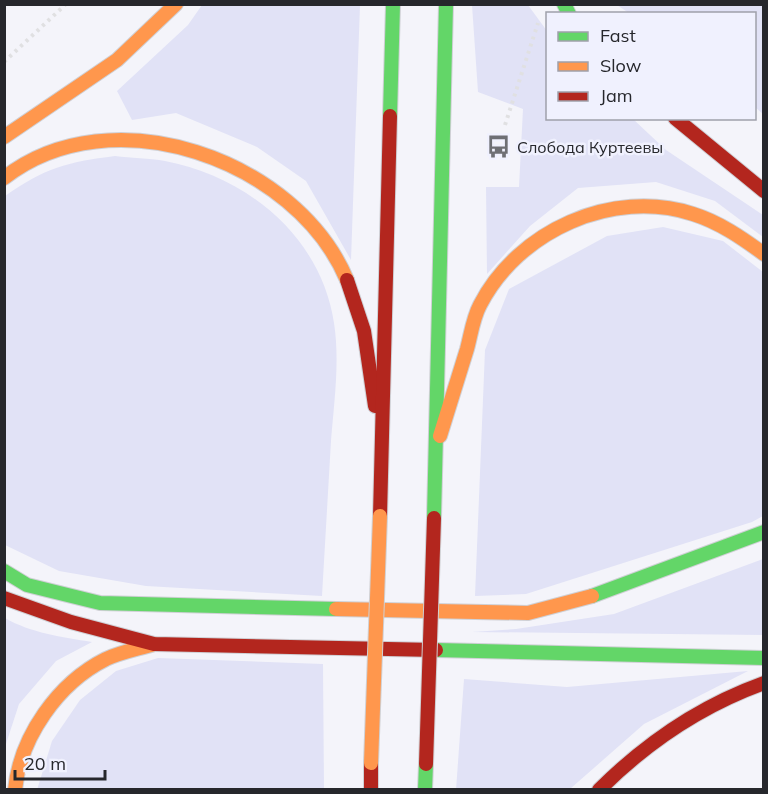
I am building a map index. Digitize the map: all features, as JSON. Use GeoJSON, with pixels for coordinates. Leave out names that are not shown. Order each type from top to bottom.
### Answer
{"type":"FeatureCollection","features":[{"type":"Feature","properties":{"kind":"main road"},"geometry":{"type":"LineString","coordinates":[[4,137],[74,92],[158,27],[176,4]]}},
{"type":"Feature","properties":{"kind":"main road"},"geometry":{"type":"LineString","coordinates":[[371,789],[383,449],[393,4]]}},
{"type":"Feature","properties":{"kind":"main road"},"geometry":{"type":"LineString","coordinates":[[425,789],[436,449],[446,4]]}},
{"type":"Feature","properties":{"kind":"main road"},"geometry":{"type":"LineString","coordinates":[[35,134],[74,92]]}},
{"type":"Feature","properties":{"kind":"main road"},"geometry":{"type":"LineString","coordinates":[[677,120],[764,191]]}},
{"type":"Feature","properties":{"kind":"main road"},"geometry":{"type":"LineString","coordinates":[[4,178],[17,167],[57,146],[114,140],[170,145],[211,156],[238,166],[273,185],[298,207],[323,237],[358,308],[383,449]]}},
{"type":"Feature","properties":{"kind":"main road"},"geometry":{"type":"LineString","coordinates":[[4,167],[20,150]]}},
{"type":"Feature","properties":{"kind":"main road"},"geometry":{"type":"LineString","coordinates":[[436,449],[480,304],[498,277],[551,228],[588,213],[608,210],[633,207],[683,210],[723,225],[764,254]]}},
{"type":"Feature","properties":{"kind":"main road"},"geometry":{"type":"LineString","coordinates":[[4,571],[27,585],[100,603],[528,613],[608,592],[764,532]]}},
{"type":"Feature","properties":{"kind":"main road"},"geometry":{"type":"LineString","coordinates":[[4,598],[71,622],[154,644],[764,658]]}},
{"type":"Feature","properties":{"kind":"main road"},"geometry":{"type":"LineString","coordinates":[[15,789],[24,750],[60,693],[101,662],[154,644]]}},
{"type":"Feature","properties":{"kind":"main road"},"geometry":{"type":"LineString","coordinates":[[599,789],[616,772],[670,731],[719,702],[764,683]]}},
{"type":"Feature","properties":{"kind":"path"},"geometry":{"type":"LineString","coordinates":[[4,63],[66,4]]}},
{"type":"Feature","properties":{"kind":"path"},"geometry":{"type":"LineString","coordinates":[[505,125],[539,20]]}},
{"type":"Feature","properties":{"kind":"shaded area"},"geometry":{"type":"Polygon","coordinates":[[[202,5],[360,5],[351,260],[306,181],[257,147],[176,113],[132,120],[117,91],[188,25],[202,5]]]}},
{"type":"Feature","properties":{"kind":"shaded area"},"geometry":{"type":"Polygon","coordinates":[[[472,5],[528,5],[546,30],[546,120],[634,120],[666,150],[763,215],[763,237],[715,201],[656,182],[578,188],[530,226],[487,274],[486,187],[519,187],[523,109],[478,92],[472,5]]]}},
{"type":"Feature","properties":{"kind":"shaded area"},"geometry":{"type":"Polygon","coordinates":[[[617,5],[763,5],[763,114],[756,108],[756,12],[628,12],[617,5]]]}},
{"type":"Feature","properties":{"kind":"shaded area"},"geometry":{"type":"Polygon","coordinates":[[[115,156],[165,161],[196,169],[225,181],[252,197],[276,216],[297,238],[314,264],[326,292],[336,337],[336,382],[322,596],[146,586],[59,571],[5,545],[5,196],[32,179],[57,168],[115,156]]]}},
{"type":"Feature","properties":{"kind":"shaded area"},"geometry":{"type":"Polygon","coordinates":[[[663,227],[723,241],[763,272],[763,516],[752,522],[526,594],[475,596],[485,350],[509,289],[607,236],[663,227]]]}},
{"type":"Feature","properties":{"kind":"shaded area"},"geometry":{"type":"Polygon","coordinates":[[[763,559],[763,635],[472,632],[516,629],[614,614],[763,559]]]}},
{"type":"Feature","properties":{"kind":"shaded area"},"geometry":{"type":"Polygon","coordinates":[[[5,618],[36,631],[92,642],[56,661],[19,704],[5,747],[5,618]]]}},
{"type":"Feature","properties":{"kind":"shaded area"},"geometry":{"type":"Polygon","coordinates":[[[158,658],[323,664],[324,789],[37,790],[52,741],[80,700],[116,671],[158,658]]]}},
{"type":"Feature","properties":{"kind":"shaded area"},"geometry":{"type":"Polygon","coordinates":[[[748,671],[644,724],[570,789],[456,790],[464,679],[567,687],[748,671]]]}},
{"type":"Feature","properties":{"kind":"traffic: fast"},"geometry":{"type":"LineString","coordinates":[[390,116],[393,4]]}},
{"type":"Feature","properties":{"kind":"traffic: fast"},"geometry":{"type":"LineString","coordinates":[[434,518],[446,4]]}},
{"type":"Feature","properties":{"kind":"traffic: fast"},"geometry":{"type":"LineString","coordinates":[[564,4],[568,12]]}},
{"type":"Feature","properties":{"kind":"traffic: fast"},"geometry":{"type":"LineString","coordinates":[[592,596],[764,532]]}},
{"type":"Feature","properties":{"kind":"traffic: fast"},"geometry":{"type":"LineString","coordinates":[[4,571],[27,585],[100,603],[336,609]]}},
{"type":"Feature","properties":{"kind":"traffic: fast"},"geometry":{"type":"LineString","coordinates":[[436,650],[764,658]]}},
{"type":"Feature","properties":{"kind":"traffic: fast"},"geometry":{"type":"LineString","coordinates":[[425,790],[426,764]]}},
{"type":"Feature","properties":{"kind":"traffic: slow"},"geometry":{"type":"LineString","coordinates":[[4,137],[117,60],[176,4]]}},
{"type":"Feature","properties":{"kind":"traffic: slow"},"geometry":{"type":"LineString","coordinates":[[4,178],[47,153],[96,141],[146,141],[196,152],[244,172],[287,201],[322,237],[347,280]]}},
{"type":"Feature","properties":{"kind":"traffic: slow"},"geometry":{"type":"LineString","coordinates":[[440,436],[480,305],[497,279],[518,256],[543,237],[570,222],[600,212],[631,207],[662,207],[712,221],[739,236],[764,254]]}},
{"type":"Feature","properties":{"kind":"traffic: slow"},"geometry":{"type":"LineString","coordinates":[[371,763],[380,516]]}},
{"type":"Feature","properties":{"kind":"traffic: slow"},"geometry":{"type":"LineString","coordinates":[[336,609],[528,613],[592,596]]}},
{"type":"Feature","properties":{"kind":"traffic: slow"},"geometry":{"type":"LineString","coordinates":[[15,790],[18,770],[33,732],[57,697],[72,682],[106,659],[154,644]]}},
{"type":"Feature","properties":{"kind":"traffic: jam"},"geometry":{"type":"LineString","coordinates":[[380,516],[390,116]]}},
{"type":"Feature","properties":{"kind":"traffic: jam"},"geometry":{"type":"LineString","coordinates":[[677,120],[764,191]]}},
{"type":"Feature","properties":{"kind":"traffic: jam"},"geometry":{"type":"LineString","coordinates":[[347,280],[364,331],[375,406]]}},
{"type":"Feature","properties":{"kind":"traffic: jam"},"geometry":{"type":"LineString","coordinates":[[426,764],[434,518]]}},
{"type":"Feature","properties":{"kind":"traffic: jam"},"geometry":{"type":"LineString","coordinates":[[4,598],[71,622],[154,644],[436,650]]}},
{"type":"Feature","properties":{"kind":"traffic: jam"},"geometry":{"type":"LineString","coordinates":[[599,790],[655,741],[696,714],[764,683]]}},
{"type":"Feature","properties":{"kind":"traffic: jam"},"geometry":{"type":"LineString","coordinates":[[371,763],[371,790]]}},
{"type":"Feature","properties":{"kind":"place","name":"Слобода Куртеевы"},"geometry":{"type":"Point","coordinates":[499,147]}}]}
